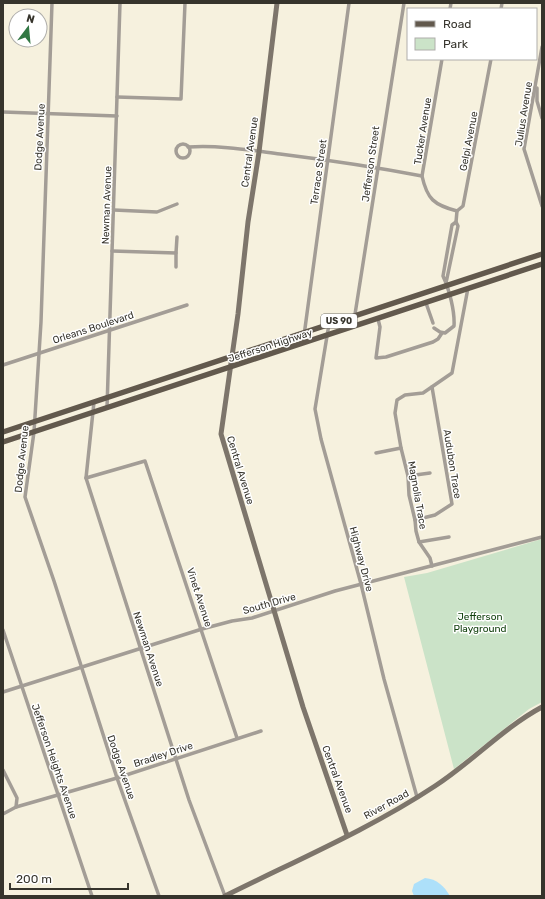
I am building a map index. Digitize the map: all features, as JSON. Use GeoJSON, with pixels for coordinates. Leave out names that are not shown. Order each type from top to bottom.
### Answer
{"type":"FeatureCollection","features":[{"type":"Feature","properties":{"kind":"main road","name":"Central Avenue"},"geometry":{"type":"LineString","coordinates":[[277,3],[259,152],[248,222],[221,434],[311,732],[347,835]]}},
{"type":"Feature","properties":{"kind":"main road","name":"Jefferson Highway"},"geometry":{"type":"LineString","coordinates":[[3,432],[355,316],[446,284],[542,254]]}},
{"type":"Feature","properties":{"kind":"main road","name":"Jefferson Highway"},"geometry":{"type":"LineString","coordinates":[[3,442],[542,264]]}},
{"type":"Feature","properties":{"kind":"main road","name":"River Road"},"geometry":{"type":"LineString","coordinates":[[225,896],[347,835],[417,797],[458,770],[518,722],[542,707]]}},
{"type":"Feature","properties":{"kind":"street","name":"Dodge Avenue"},"geometry":{"type":"LineString","coordinates":[[52,3],[39,353],[33,422],[34,432],[25,497],[54,581],[116,778],[159,896]]}},
{"type":"Feature","properties":{"kind":"street","name":"Newman Avenue"},"geometry":{"type":"LineString","coordinates":[[107,408],[120,3]]}},
{"type":"Feature","properties":{"kind":"street"},"geometry":{"type":"LineString","coordinates":[[117,97],[181,100],[185,3]]}},
{"type":"Feature","properties":{"kind":"street","name":"Terrace Street"},"geometry":{"type":"LineString","coordinates":[[303,343],[303,332],[350,3]]}},
{"type":"Feature","properties":{"kind":"street","name":"Jefferson Street"},"geometry":{"type":"LineString","coordinates":[[353,327],[404,3]]}},
{"type":"Feature","properties":{"kind":"street","name":"Julius Avenue"},"geometry":{"type":"LineString","coordinates":[[542,47],[524,149],[542,206]]}},
{"type":"Feature","properties":{"kind":"street","name":"Tucker Avenue"},"geometry":{"type":"LineString","coordinates":[[442,60],[422,176],[426,192],[430,198],[443,207],[457,211]]}},
{"type":"Feature","properties":{"kind":"street","name":"Gelpi Avenue"},"geometry":{"type":"LineString","coordinates":[[446,284],[458,226],[456,222],[457,211],[464,206],[491,60]]}},
{"type":"Feature","properties":{"kind":"street"},"geometry":{"type":"LineString","coordinates":[[536,82],[537,101],[542,118]]}},
{"type":"Feature","properties":{"kind":"street"},"geometry":{"type":"LineString","coordinates":[[3,112],[117,116]]}},
{"type":"Feature","properties":{"kind":"street"},"geometry":{"type":"LineString","coordinates":[[188,146],[223,146],[328,160],[422,176]]}},
{"type":"Feature","properties":{"kind":"street"},"geometry":{"type":"LineString","coordinates":[[114,210],[157,212],[177,204]]}},
{"type":"Feature","properties":{"kind":"street","name":"Gelpi Avenue"},"geometry":{"type":"LineString","coordinates":[[442,332],[451,330],[454,326],[454,319],[446,284],[442,276],[452,225],[456,222]]}},
{"type":"Feature","properties":{"kind":"street"},"geometry":{"type":"LineString","coordinates":[[176,267],[177,237]]}},
{"type":"Feature","properties":{"kind":"street"},"geometry":{"type":"LineString","coordinates":[[112,251],[176,253]]}},
{"type":"Feature","properties":{"kind":"street"},"geometry":{"type":"LineString","coordinates":[[401,448],[396,413],[397,400],[405,395],[423,393],[452,373],[468,288]]}},
{"type":"Feature","properties":{"kind":"street"},"geometry":{"type":"LineString","coordinates":[[426,303],[433,323]]}},
{"type":"Feature","properties":{"kind":"street","name":"Orleans Boulevard"},"geometry":{"type":"LineString","coordinates":[[3,365],[187,305]]}},
{"type":"Feature","properties":{"kind":"street"},"geometry":{"type":"LineString","coordinates":[[378,319],[380,327],[376,358],[386,357],[438,339],[442,332],[434,328]]}},
{"type":"Feature","properties":{"kind":"street","name":"Highway Drive"},"geometry":{"type":"LineString","coordinates":[[329,324],[315,409],[321,439],[361,584],[384,679],[417,797]]}},
{"type":"Feature","properties":{"kind":"street","name":"Audubon Trace"},"geometry":{"type":"LineString","coordinates":[[415,520],[435,515],[452,504],[432,387]]}},
{"type":"Feature","properties":{"kind":"street","name":"Newman Avenue"},"geometry":{"type":"LineString","coordinates":[[94,402],[86,478],[177,758],[189,800],[225,896]]}},
{"type":"Feature","properties":{"kind":"street","name":"Magnolia Trace"},"geometry":{"type":"LineString","coordinates":[[376,453],[401,448],[408,476],[408,495],[415,520],[416,531],[419,542],[430,558],[432,566]]}},
{"type":"Feature","properties":{"kind":"street","name":"Vinet Avenue"},"geometry":{"type":"LineString","coordinates":[[86,478],[145,461],[237,738]]}},
{"type":"Feature","properties":{"kind":"street"},"geometry":{"type":"LineString","coordinates":[[408,476],[430,473]]}},
{"type":"Feature","properties":{"kind":"street","name":"South Drive"},"geometry":{"type":"LineString","coordinates":[[3,692],[202,629],[274,611],[361,584],[542,536]]}},
{"type":"Feature","properties":{"kind":"street"},"geometry":{"type":"LineString","coordinates":[[419,542],[449,537]]}},
{"type":"Feature","properties":{"kind":"street","name":"Jefferson Heights Avenue"},"geometry":{"type":"LineString","coordinates":[[3,630],[92,896]]}},
{"type":"Feature","properties":{"kind":"street","name":"Bradley Drive"},"geometry":{"type":"LineString","coordinates":[[3,814],[16,807],[116,778],[260,731]]}},
{"type":"Feature","properties":{"kind":"street"},"geometry":{"type":"LineString","coordinates":[[3,770],[17,798],[16,807]]}},
{"type":"Feature","properties":{"kind":"green space","name":"Jefferson Playground"},"geometry":{"type":"Polygon","coordinates":[[[542,539],[542,702],[529,709],[454,769],[404,577],[427,573],[542,539]]]}},
{"type":"Feature","properties":{"kind":"water"},"geometry":{"type":"Polygon","coordinates":[[[425,878],[440,884],[450,896],[414,896],[412,891],[414,884],[425,878]]]}}]}
